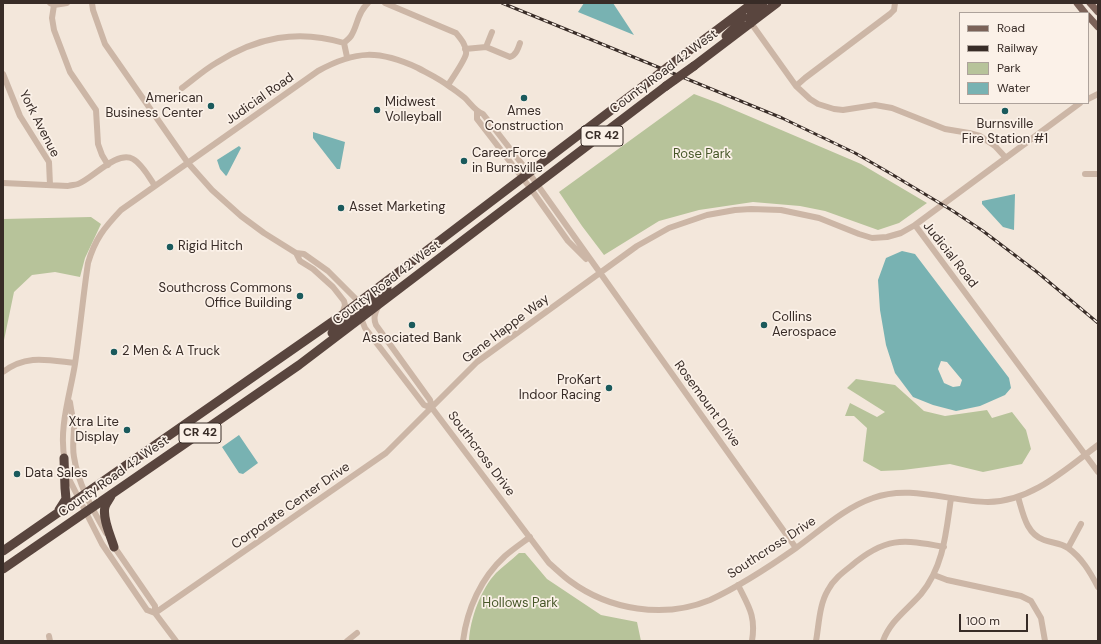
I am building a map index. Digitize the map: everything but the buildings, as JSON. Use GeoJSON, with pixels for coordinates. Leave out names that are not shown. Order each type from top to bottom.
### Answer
{"type":"FeatureCollection","features":[{"type":"Feature","properties":{"kind":"highway","name":"County Road 42 West"},"geometry":{"type":"LineString","coordinates":[[3,552],[342,315],[753,3]]}},
{"type":"Feature","properties":{"kind":"highway"},"geometry":{"type":"LineString","coordinates":[[751,23],[749,18],[763,3]]}},
{"type":"Feature","properties":{"kind":"highway","name":"County Road 42 West"},"geometry":{"type":"LineString","coordinates":[[3,569],[299,365],[777,3]]}},
{"type":"Feature","properties":{"kind":"highway"},"geometry":{"type":"LineString","coordinates":[[694,66],[738,24],[743,16],[741,12]]}},
{"type":"Feature","properties":{"kind":"highway"},"geometry":{"type":"LineString","coordinates":[[361,318],[366,305],[394,282],[410,263]]}},
{"type":"Feature","properties":{"kind":"highway"},"geometry":{"type":"LineString","coordinates":[[299,365],[326,338],[353,316],[358,302]]}},
{"type":"Feature","properties":{"kind":"highway"},"geometry":{"type":"LineString","coordinates":[[54,516],[66,499],[64,458]]}},
{"type":"Feature","properties":{"kind":"highway"},"geometry":{"type":"LineString","coordinates":[[113,493],[105,506],[104,511],[114,548]]}},
{"type":"Feature","properties":{"kind":"main road"},"geometry":{"type":"LineString","coordinates":[[1077,3],[1084,12]]}},
{"type":"Feature","properties":{"kind":"main road"},"geometry":{"type":"LineString","coordinates":[[1090,3],[1098,12]]}},
{"type":"Feature","properties":{"kind":"main road"},"geometry":{"type":"LineString","coordinates":[[1089,17],[1098,27]]}},
{"type":"Feature","properties":{"kind":"street"},"geometry":{"type":"LineString","coordinates":[[67,3],[52,4],[54,30],[70,72],[96,110],[98,144],[108,165]]}},
{"type":"Feature","properties":{"kind":"street"},"geometry":{"type":"LineString","coordinates":[[92,3],[105,44],[188,163],[212,190],[264,233],[296,253],[304,254],[328,271],[358,302]]}},
{"type":"Feature","properties":{"kind":"street"},"geometry":{"type":"LineString","coordinates":[[385,3],[456,33],[465,45],[466,54],[448,85]]}},
{"type":"Feature","properties":{"kind":"street"},"geometry":{"type":"LineString","coordinates":[[796,86],[890,14],[894,10],[895,3]]}},
{"type":"Feature","properties":{"kind":"street"},"geometry":{"type":"LineString","coordinates":[[344,44],[352,35],[365,4]]}},
{"type":"Feature","properties":{"kind":"street"},"geometry":{"type":"LineString","coordinates":[[751,23],[796,86],[810,99],[825,107],[843,110],[867,106],[883,106],[946,129],[976,134],[995,146],[1006,158]]}},
{"type":"Feature","properties":{"kind":"street"},"geometry":{"type":"LineString","coordinates":[[486,47],[492,32]]}},
{"type":"Feature","properties":{"kind":"street"},"geometry":{"type":"LineString","coordinates":[[182,88],[216,63],[245,47],[265,40],[292,36],[306,36],[328,38],[344,44]]}},
{"type":"Feature","properties":{"kind":"street"},"geometry":{"type":"LineString","coordinates":[[465,49],[486,47],[510,57],[514,56],[520,43]]}},
{"type":"Feature","properties":{"kind":"street"},"geometry":{"type":"LineString","coordinates":[[344,44],[347,57]]}},
{"type":"Feature","properties":{"kind":"street","name":"Judicial Road"},"geometry":{"type":"LineString","coordinates":[[83,496],[70,479],[64,458],[63,437],[75,362],[86,271],[92,249],[106,226],[121,210],[318,71],[347,57],[374,55],[400,60],[427,73],[448,85],[465,99],[477,112],[483,114],[534,187]]}},
{"type":"Feature","properties":{"kind":"street","name":"York Avenue"},"geometry":{"type":"LineString","coordinates":[[3,74],[20,116],[49,162],[50,185]]}},
{"type":"Feature","properties":{"kind":"street"},"geometry":{"type":"LineString","coordinates":[[1089,98],[1098,94]]}},
{"type":"Feature","properties":{"kind":"street"},"geometry":{"type":"LineString","coordinates":[[915,225],[1079,104]]}},
{"type":"Feature","properties":{"kind":"street"},"geometry":{"type":"LineString","coordinates":[[3,183],[68,186],[78,184],[108,165],[127,157],[133,158],[139,163],[155,186]]}},
{"type":"Feature","properties":{"kind":"street"},"geometry":{"type":"LineString","coordinates":[[1085,174],[1098,174]]}},
{"type":"Feature","properties":{"kind":"street","name":"Rosemount Drive"},"geometry":{"type":"LineString","coordinates":[[534,187],[599,273],[796,548]]}},
{"type":"Feature","properties":{"kind":"street","name":"Judicial Road"},"geometry":{"type":"LineString","coordinates":[[599,273],[637,246],[669,228],[707,215],[735,210],[766,209],[796,212],[819,218],[858,234],[872,238],[887,237],[901,233],[915,225],[1098,472]]}},
{"type":"Feature","properties":{"kind":"street"},"geometry":{"type":"LineString","coordinates":[[296,253],[300,261],[313,269],[339,294],[345,304],[342,315]]}},
{"type":"Feature","properties":{"kind":"street","name":"Gene Happe Way"},"geometry":{"type":"LineString","coordinates":[[432,408],[477,362],[599,273]]}},
{"type":"Feature","properties":{"kind":"street","name":"Southcross Drive"},"geometry":{"type":"LineString","coordinates":[[378,306],[374,321],[376,325],[430,400],[432,408],[549,563],[570,581],[595,597],[623,606],[653,610],[683,608],[709,600],[770,566],[848,509],[873,498],[906,492],[988,502],[1003,501],[1018,497],[1042,486],[1098,445]]}},
{"type":"Feature","properties":{"kind":"street","name":"Southcross Drive"},"geometry":{"type":"LineString","coordinates":[[361,318],[365,328],[424,405],[432,408]]}},
{"type":"Feature","properties":{"kind":"street"},"geometry":{"type":"LineString","coordinates":[[3,372],[10,366],[22,361],[36,358],[75,362]]}},
{"type":"Feature","properties":{"kind":"street"},"geometry":{"type":"LineString","coordinates":[[69,394],[74,426],[73,456],[83,496],[107,553],[147,610],[155,613],[176,641]]}},
{"type":"Feature","properties":{"kind":"street","name":"Corporate Center Drive"},"geometry":{"type":"LineString","coordinates":[[155,613],[386,453],[432,408]]}},
{"type":"Feature","properties":{"kind":"street"},"geometry":{"type":"LineString","coordinates":[[1018,497],[1026,522],[1032,533],[1042,540],[1068,548],[1086,565],[1098,587]]}},
{"type":"Feature","properties":{"kind":"street"},"geometry":{"type":"LineString","coordinates":[[883,641],[886,632],[895,619],[921,594],[934,575],[944,547],[951,498]]}},
{"type":"Feature","properties":{"kind":"street"},"geometry":{"type":"LineString","coordinates":[[89,510],[155,606],[155,613]]}},
{"type":"Feature","properties":{"kind":"street"},"geometry":{"type":"LineString","coordinates":[[1068,548],[1081,524]]}},
{"type":"Feature","properties":{"kind":"street"},"geometry":{"type":"LineString","coordinates":[[462,641],[473,600],[487,576],[505,556],[530,537]]}},
{"type":"Feature","properties":{"kind":"street"},"geometry":{"type":"LineString","coordinates":[[816,641],[823,603],[827,591],[836,578],[862,556],[879,546],[898,541],[913,541],[944,547]]}},
{"type":"Feature","properties":{"kind":"street"},"geometry":{"type":"LineString","coordinates":[[934,575],[948,580],[1020,596],[1031,601],[1041,618],[1045,641]]}},
{"type":"Feature","properties":{"kind":"street"},"geometry":{"type":"LineString","coordinates":[[738,585],[750,608],[754,620],[752,641]]}},
{"type":"Feature","properties":{"kind":"street"},"geometry":{"type":"LineString","coordinates":[[347,641],[357,633]]}},
{"type":"Feature","properties":{"kind":"green space","name":"Rose Park"},"geometry":{"type":"Polygon","coordinates":[[[694,94],[861,164],[927,203],[899,223],[878,230],[825,211],[800,206],[753,202],[699,210],[659,221],[604,255],[559,192],[694,94]]]}},
{"type":"Feature","properties":{"kind":"green space"},"geometry":{"type":"Polygon","coordinates":[[[91,217],[101,224],[85,258],[80,277],[55,272],[32,275],[14,292],[3,345],[3,219],[91,217]]]}},
{"type":"Feature","properties":{"kind":"green space"},"geometry":{"type":"Polygon","coordinates":[[[856,379],[895,385],[924,411],[945,416],[987,410],[992,418],[1012,412],[1026,430],[1031,449],[1022,464],[983,472],[950,464],[903,470],[881,471],[863,461],[867,428],[854,416],[845,416],[850,403],[877,417],[885,412],[847,388],[856,379]]]}},
{"type":"Feature","properties":{"kind":"green space","name":"Hollows Park"},"geometry":{"type":"Polygon","coordinates":[[[519,553],[525,553],[547,579],[601,615],[637,622],[641,641],[469,641],[474,614],[486,587],[496,573],[519,553]]]}},
{"type":"Feature","properties":{"kind":"water"},"geometry":{"type":"Polygon","coordinates":[[[584,3],[613,3],[634,35],[578,12],[584,3]]]}},
{"type":"Feature","properties":{"kind":"water"},"geometry":{"type":"Polygon","coordinates":[[[313,132],[345,142],[340,169],[337,169],[313,138],[313,132]]]}},
{"type":"Feature","properties":{"kind":"water"},"geometry":{"type":"Polygon","coordinates":[[[239,146],[241,148],[226,176],[220,169],[217,160],[239,146]]]}},
{"type":"Feature","properties":{"kind":"water"},"geometry":{"type":"Polygon","coordinates":[[[1015,194],[1014,230],[1003,227],[982,204],[982,201],[1015,194]]]}},
{"type":"Feature","properties":{"kind":"water"},"geometry":{"type":"Polygon","coordinates":[[[902,251],[915,254],[1009,378],[1011,388],[1005,395],[980,406],[956,411],[933,405],[913,397],[895,373],[886,345],[880,310],[878,280],[886,258],[902,251]],[[941,361],[938,369],[944,383],[953,387],[960,386],[962,380],[947,362],[941,361]]]}},
{"type":"Feature","properties":{"kind":"water"},"geometry":{"type":"Polygon","coordinates":[[[239,435],[258,463],[243,474],[239,473],[222,447],[239,435]]]}},
{"type":"Feature","properties":{"kind":"railway"},"geometry":{"type":"LineString","coordinates":[[502,3],[782,118],[855,153],[953,211],[983,231],[1037,272],[1098,323]]}},
{"type":"Feature","properties":{"kind":"place","name":"Ames Construction"},"geometry":{"type":"Point","coordinates":[524,98]}},
{"type":"Feature","properties":{"kind":"place","name":"American Business Center"},"geometry":{"type":"Point","coordinates":[211,106]}},
{"type":"Feature","properties":{"kind":"place","name":"Midwest Volleyball"},"geometry":{"type":"Point","coordinates":[377,110]}},
{"type":"Feature","properties":{"kind":"place","name":"Burnsville Fire Station #1"},"geometry":{"type":"Point","coordinates":[1005,111]}},
{"type":"Feature","properties":{"kind":"place","name":"CareerForce in Burnsville"},"geometry":{"type":"Point","coordinates":[464,161]}},
{"type":"Feature","properties":{"kind":"place","name":"Asset Marketing"},"geometry":{"type":"Point","coordinates":[341,208]}},
{"type":"Feature","properties":{"kind":"place","name":"Rigid Hitch"},"geometry":{"type":"Point","coordinates":[170,247]}},
{"type":"Feature","properties":{"kind":"place","name":"Southcross Commons Office Building"},"geometry":{"type":"Point","coordinates":[300,296]}},
{"type":"Feature","properties":{"kind":"place","name":"Associated Bank"},"geometry":{"type":"Point","coordinates":[412,325]}},
{"type":"Feature","properties":{"kind":"place","name":"Collins Aerospace"},"geometry":{"type":"Point","coordinates":[764,325]}},
{"type":"Feature","properties":{"kind":"place","name":"2 Men & A Truck"},"geometry":{"type":"Point","coordinates":[114,352]}},
{"type":"Feature","properties":{"kind":"place","name":"ProKart Indoor Racing"},"geometry":{"type":"Point","coordinates":[609,388]}},
{"type":"Feature","properties":{"kind":"place","name":"Xtra Lite Display"},"geometry":{"type":"Point","coordinates":[127,430]}},
{"type":"Feature","properties":{"kind":"place","name":"Data Sales"},"geometry":{"type":"Point","coordinates":[17,474]}}]}
